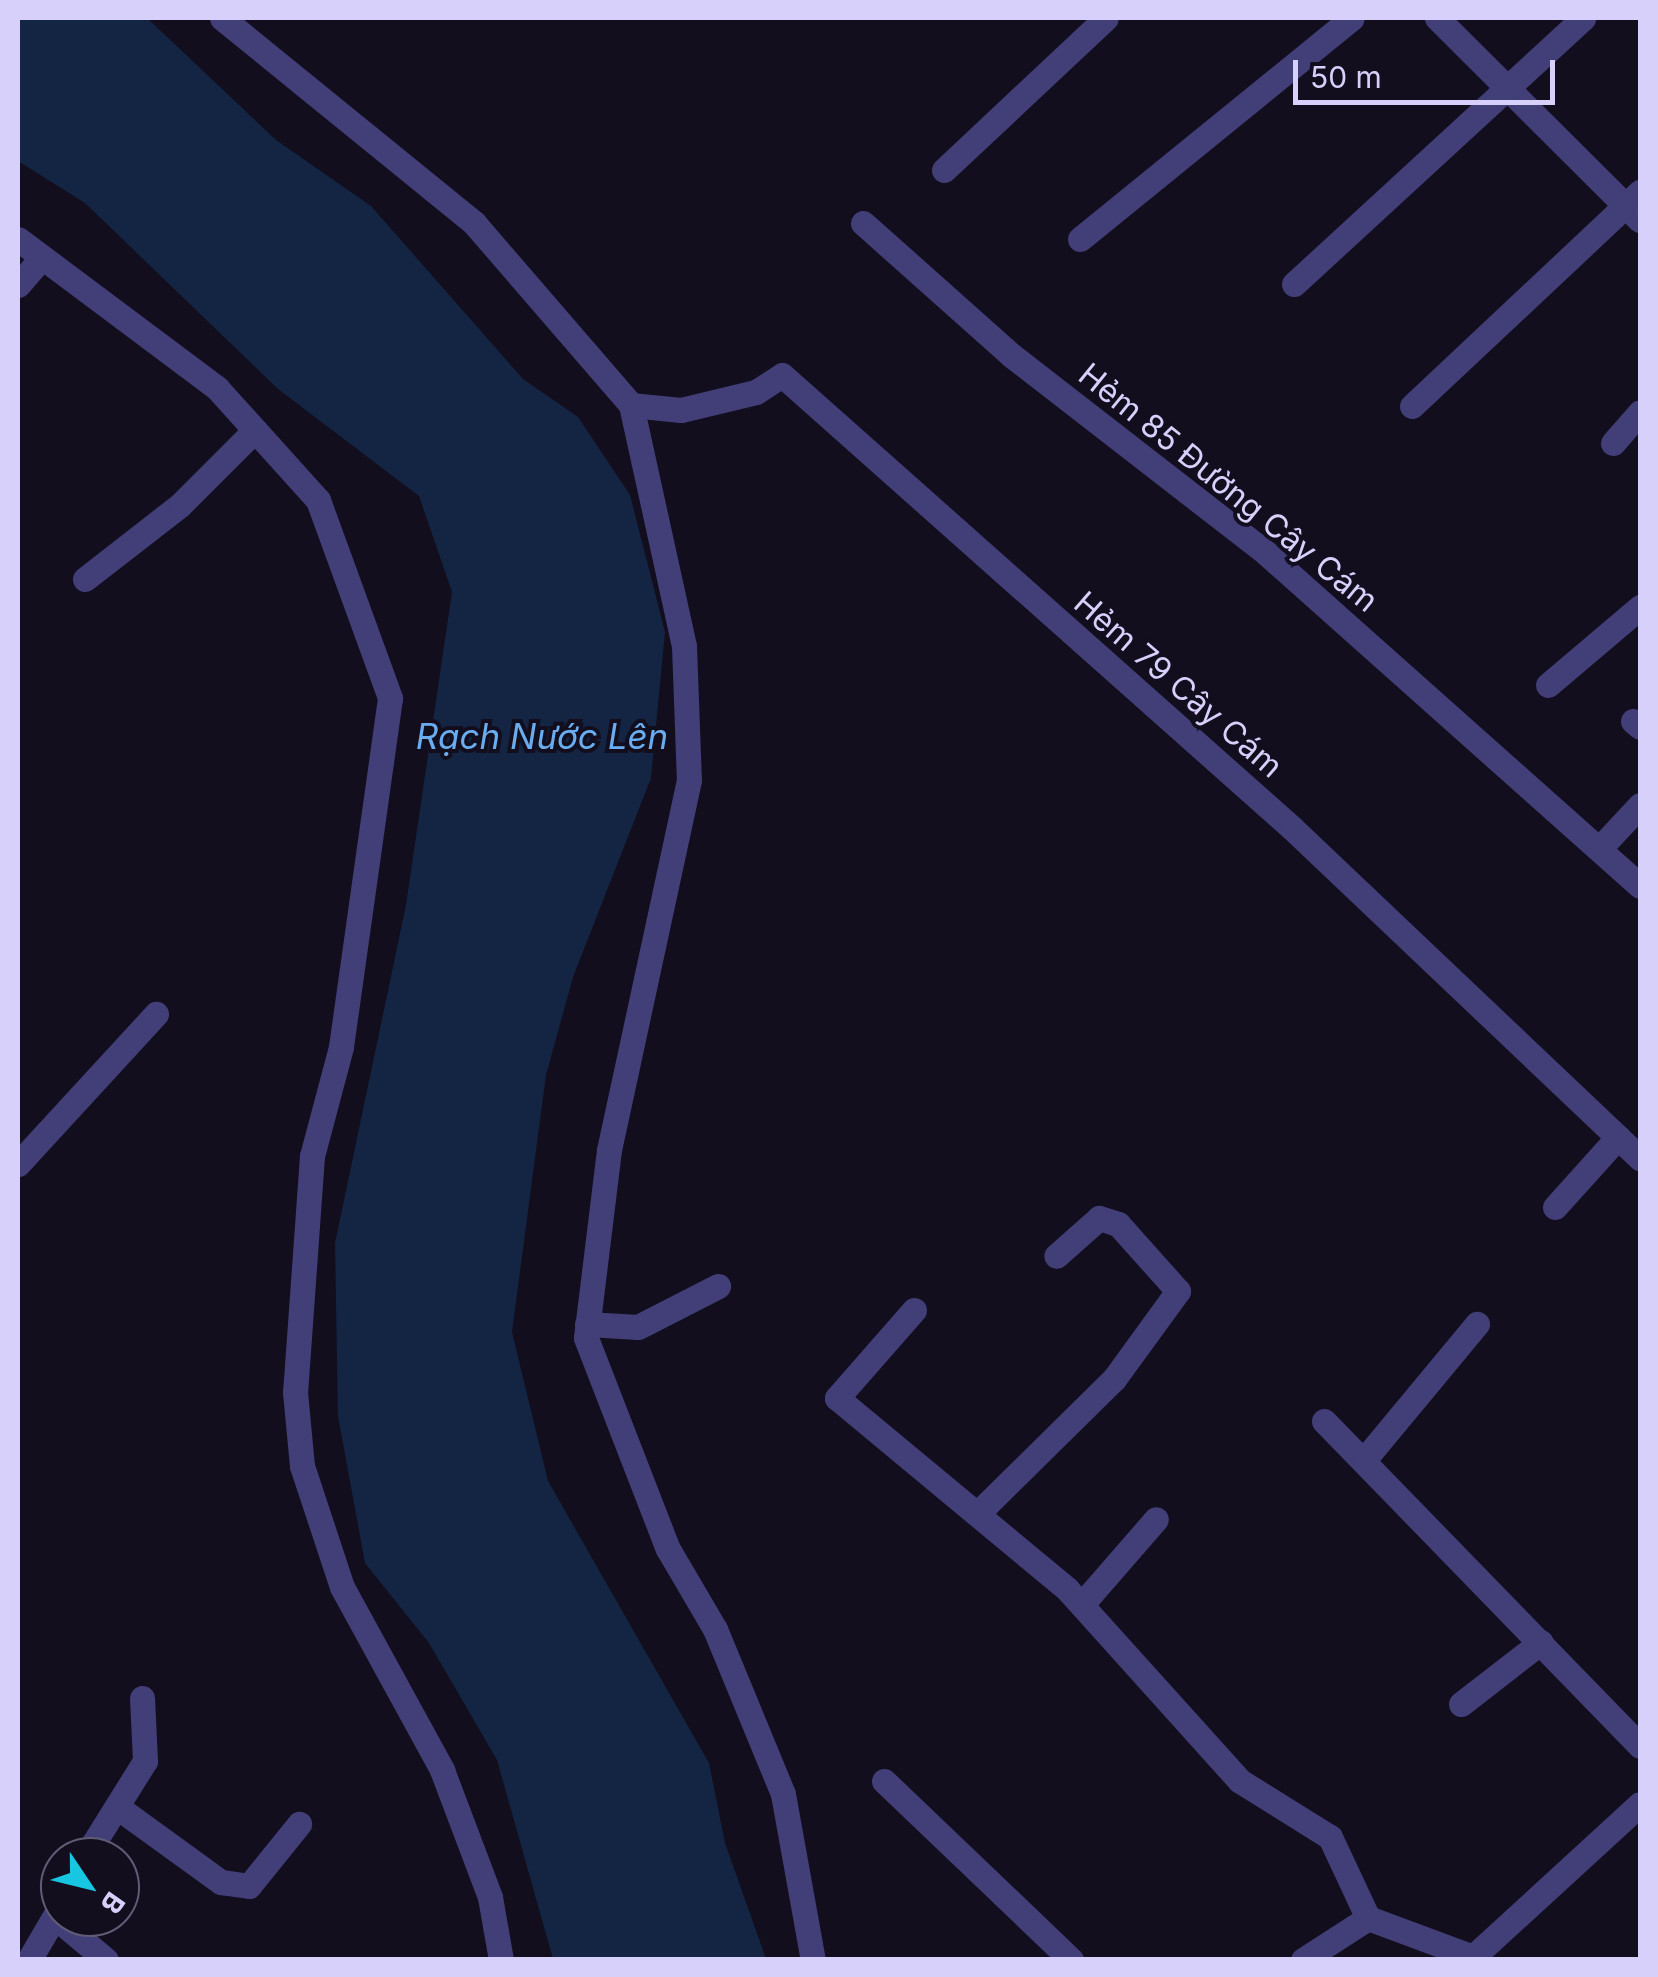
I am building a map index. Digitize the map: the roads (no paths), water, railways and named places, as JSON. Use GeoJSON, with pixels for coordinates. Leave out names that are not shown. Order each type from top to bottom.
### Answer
{"type":"FeatureCollection","features":[{"type":"Feature","properties":{"kind":"street"},"geometry":{"type":"LineString","coordinates":[[222,18],[474,222],[631,405],[684,646],[689,780],[610,1150],[587,1324],[621,1440],[782,1794],[814,1960]]}},
{"type":"Feature","properties":{"kind":"street"},"geometry":{"type":"LineString","coordinates":[[944,170],[1106,18]]}},
{"type":"Feature","properties":{"kind":"street"},"geometry":{"type":"LineString","coordinates":[[1080,239],[1352,18]]}},
{"type":"Feature","properties":{"kind":"street"},"geometry":{"type":"LineString","coordinates":[[1412,406],[1636,206],[1436,18]]}},
{"type":"Feature","properties":{"kind":"street"},"geometry":{"type":"LineString","coordinates":[[1294,284],[1504,85],[1583,18]]}},
{"type":"Feature","properties":{"kind":"street","name":"Hẻm 85 Đường Cây Cám"},"geometry":{"type":"LineString","coordinates":[[862,223],[1011,355],[1266,553],[1640,886]]}},
{"type":"Feature","properties":{"kind":"street"},"geometry":{"type":"LineString","coordinates":[[18,238],[217,388],[318,500],[390,698],[370,873],[297,1273],[302,1466],[342,1587],[442,1770],[490,1897],[501,1960]]}},
{"type":"Feature","properties":{"kind":"street"},"geometry":{"type":"LineString","coordinates":[[18,285],[41,259]]}},
{"type":"Feature","properties":{"kind":"street","name":"Hẻm 79 Cây Cám"},"geometry":{"type":"LineString","coordinates":[[631,405],[681,410],[756,392],[782,375],[1292,828],[1640,1158]]}},
{"type":"Feature","properties":{"kind":"street"},"geometry":{"type":"LineString","coordinates":[[1612,444],[1640,412]]}},
{"type":"Feature","properties":{"kind":"street"},"geometry":{"type":"LineString","coordinates":[[85,579],[180,505],[255,430]]}},
{"type":"Feature","properties":{"kind":"street"},"geometry":{"type":"LineString","coordinates":[[1548,686],[1640,607]]}},
{"type":"Feature","properties":{"kind":"street"},"geometry":{"type":"LineString","coordinates":[[1599,849],[1640,804]]}},
{"type":"Feature","properties":{"kind":"street"},"geometry":{"type":"LineString","coordinates":[[18,1164],[156,1014]]}},
{"type":"Feature","properties":{"kind":"street"},"geometry":{"type":"LineString","coordinates":[[1555,1207],[1618,1137]]}},
{"type":"Feature","properties":{"kind":"street"},"geometry":{"type":"LineString","coordinates":[[977,1514],[1114,1379],[1178,1290],[1108,1220],[1099,1218],[1056,1256]]}},
{"type":"Feature","properties":{"kind":"street"},"geometry":{"type":"LineString","coordinates":[[587,1324],[638,1327],[718,1286]]}},
{"type":"Feature","properties":{"kind":"street"},"geometry":{"type":"LineString","coordinates":[[914,1310],[837,1398],[1082,1604],[1240,1782],[1330,1837],[1368,1918],[1472,1958],[1640,1804]]}},
{"type":"Feature","properties":{"kind":"street"},"geometry":{"type":"LineString","coordinates":[[1364,1460],[1478,1324]]}},
{"type":"Feature","properties":{"kind":"street"},"geometry":{"type":"LineString","coordinates":[[1324,1421],[1640,1746]]}},
{"type":"Feature","properties":{"kind":"street"},"geometry":{"type":"LineString","coordinates":[[1082,1604],[1156,1519]]}},
{"type":"Feature","properties":{"kind":"street"},"geometry":{"type":"LineString","coordinates":[[1461,1704],[1541,1642]]}},
{"type":"Feature","properties":{"kind":"street"},"geometry":{"type":"LineString","coordinates":[[100,1837],[120,1809],[144,1761],[142,1698]]}},
{"type":"Feature","properties":{"kind":"street"},"geometry":{"type":"LineString","coordinates":[[884,1781],[1071,1960]]}},
{"type":"Feature","properties":{"kind":"street"},"geometry":{"type":"LineString","coordinates":[[120,1809],[221,1882],[249,1886],[299,1824]]}},
{"type":"Feature","properties":{"kind":"street"},"geometry":{"type":"LineString","coordinates":[[1303,1960],[1368,1918]]}},
{"type":"Feature","properties":{"kind":"street"},"geometry":{"type":"LineString","coordinates":[[29,1960],[43,1937]]}},
{"type":"Feature","properties":{"kind":"street"},"geometry":{"type":"LineString","coordinates":[[83,1937],[106,1960]]}},
{"type":"Feature","properties":{"kind":"water","name":"Rạch Nước Lên"},"geometry":{"type":"Polygon","coordinates":[[[18,18],[147,18],[276,140],[371,206],[523,379],[578,417],[630,495],[665,632],[651,778],[573,977],[546,1075],[512,1332],[548,1481],[709,1763],[725,1843],[766,1959],[553,1959],[497,1760],[429,1643],[365,1563],[338,1416],[335,1243],[406,905],[452,592],[419,496],[278,389],[85,203],[18,161],[18,18]]]}}]}
